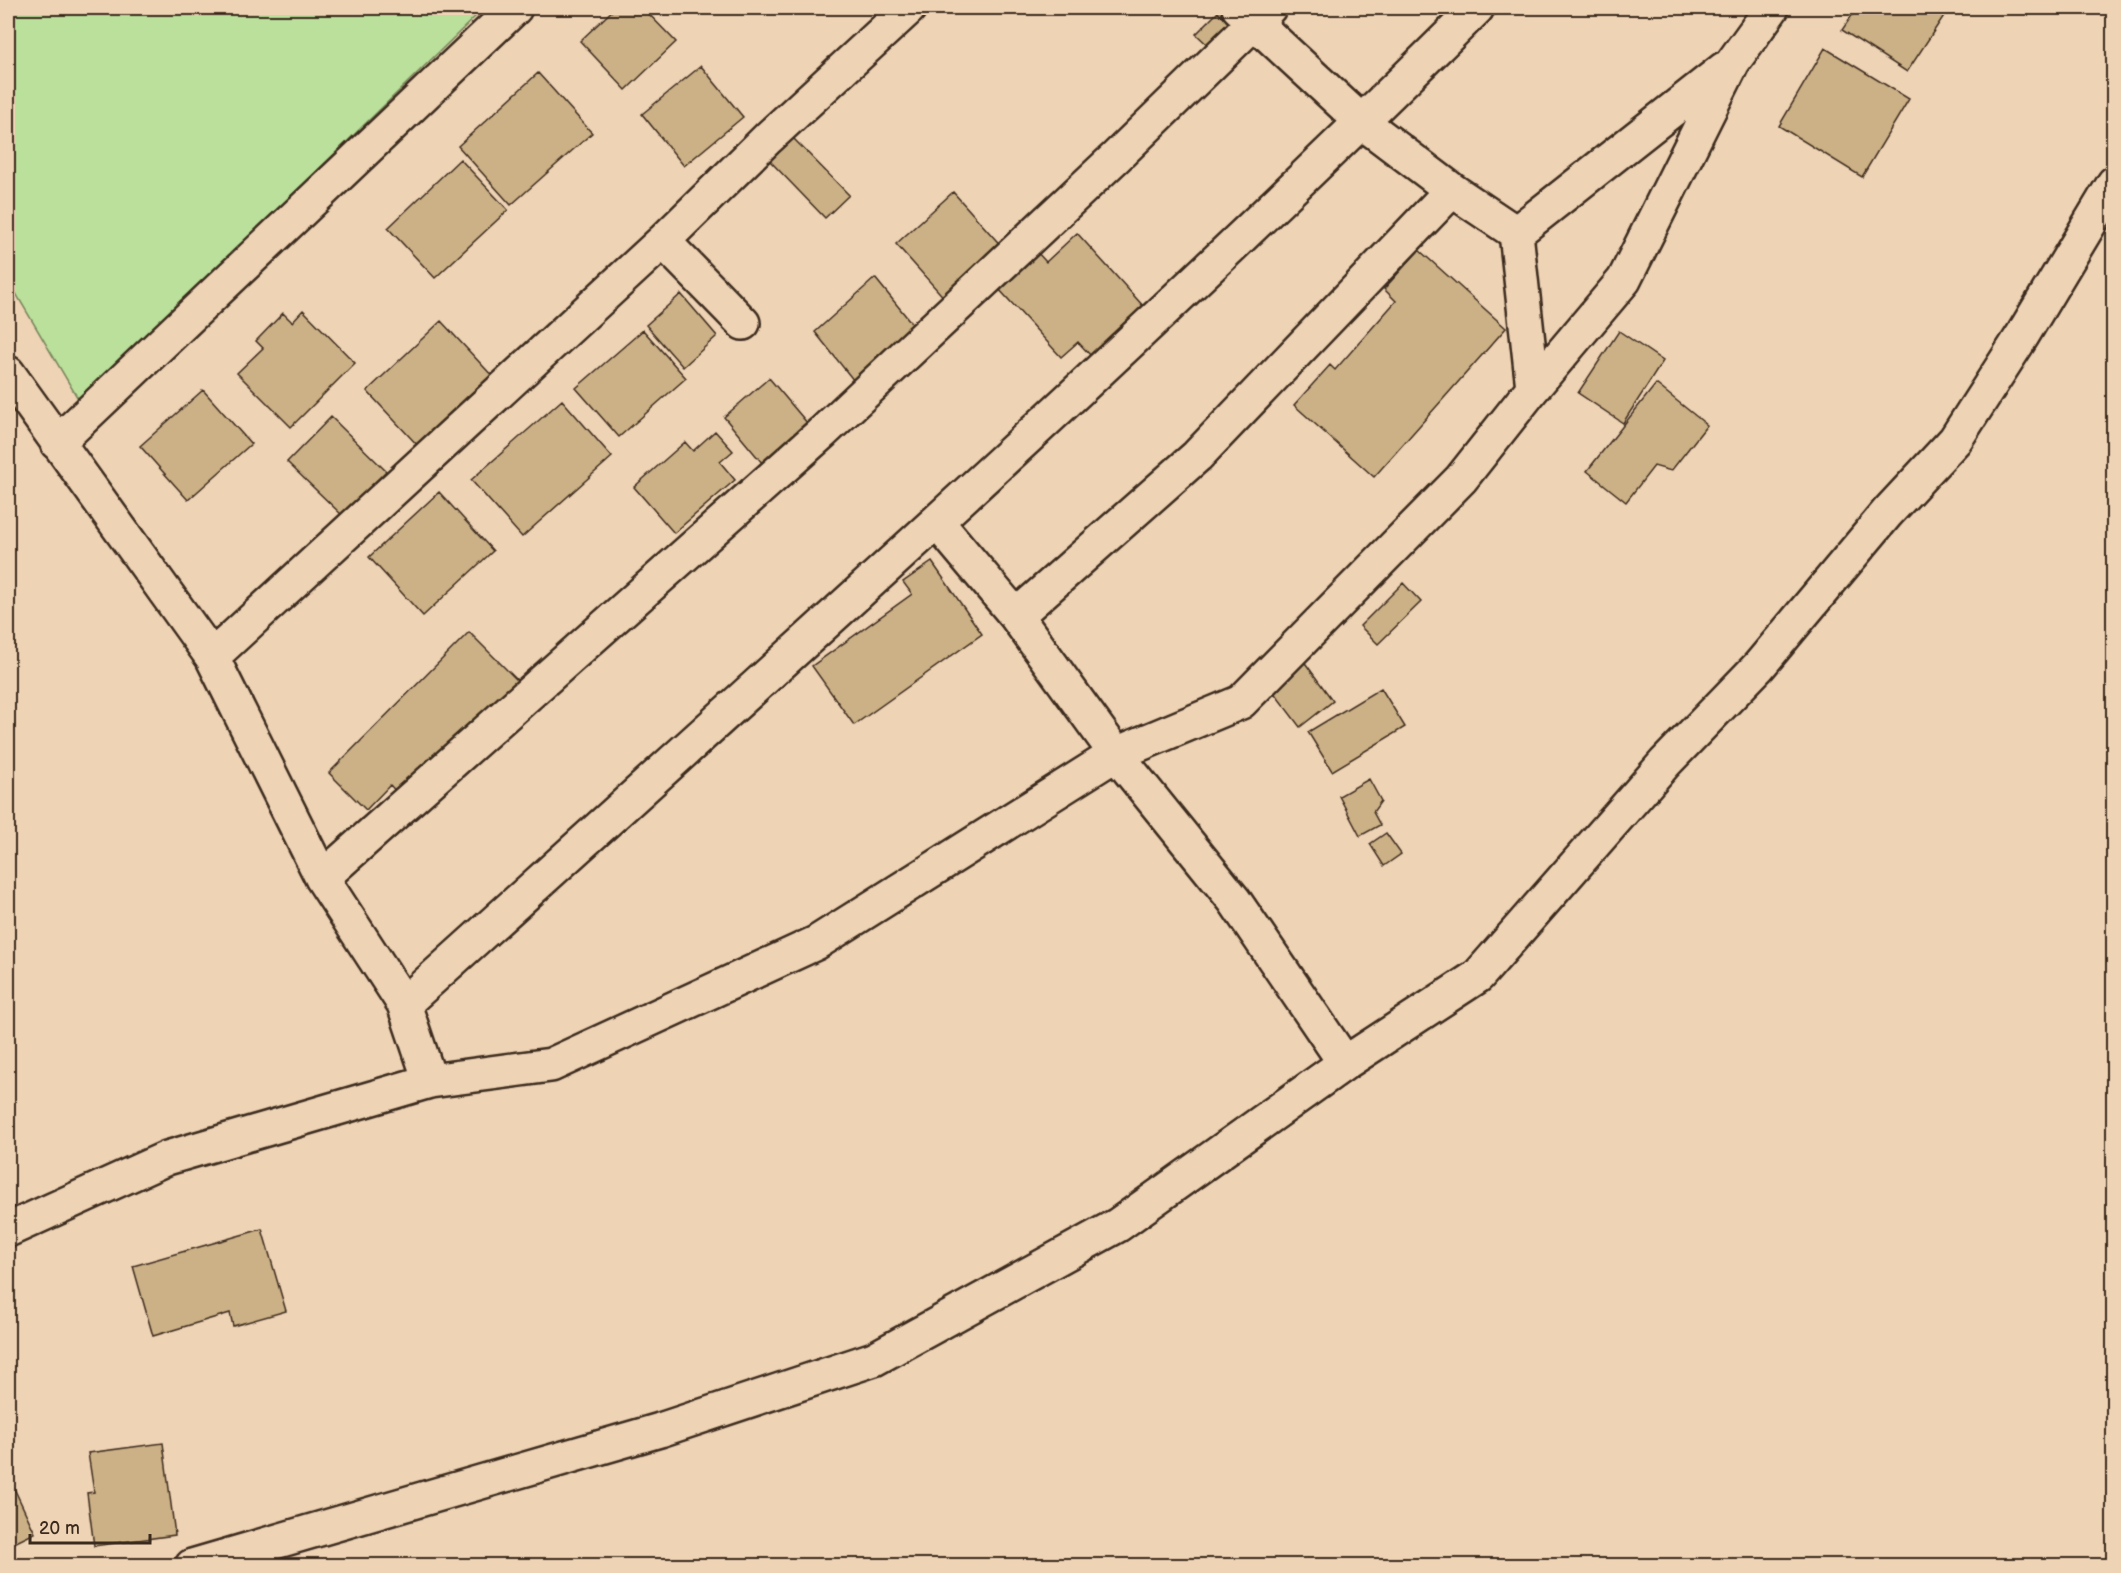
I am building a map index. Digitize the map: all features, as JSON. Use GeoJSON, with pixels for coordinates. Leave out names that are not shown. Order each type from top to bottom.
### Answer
{"type":"FeatureCollection","features":[{"type":"Feature","properties":{"kind":"street"},"geometry":{"type":"LineString","coordinates":[[57,443],[516,8]]}},
{"type":"Feature","properties":{"kind":"street"},"geometry":{"type":"LineString","coordinates":[[212,657],[663,241],[768,138],[909,8]]}},
{"type":"Feature","properties":{"kind":"street"},"geometry":{"type":"LineString","coordinates":[[404,1004],[937,522],[1362,122],[1477,8]]}},
{"type":"Feature","properties":{"kind":"street"},"geometry":{"type":"LineString","coordinates":[[8,1230],[167,1158],[429,1081],[550,1065],[816,944],[1116,753],[1241,702],[1461,479],[1533,388],[1624,280],[1733,62],[1772,8]]}},
{"type":"Feature","properties":{"kind":"street"},"geometry":{"type":"LineString","coordinates":[[322,878],[823,432],[1116,157],[1254,12],[1362,122],[1452,190],[1516,233],[1533,388]]}},
{"type":"Feature","properties":{"kind":"street"},"geometry":{"type":"LineString","coordinates":[[1516,233],[1733,62]]}},
{"type":"Feature","properties":{"kind":"street"},"geometry":{"type":"LineString","coordinates":[[192,1566],[660,1430],[874,1359],[1118,1225],[1345,1063],[1478,976],[1665,763],[1760,666],[1887,513],[1955,440],[2022,336],[2114,183]]}},
{"type":"Feature","properties":{"kind":"street"},"geometry":{"type":"LineString","coordinates":[[1016,616],[1197,456],[1452,190]]}},
{"type":"Feature","properties":{"kind":"street"},"geometry":{"type":"LineString","coordinates":[[663,241],[743,323]]}},
{"type":"Feature","properties":{"kind":"street"},"geometry":{"type":"LineString","coordinates":[[8,372],[212,657],[322,878],[404,1004],[429,1081]]}},
{"type":"Feature","properties":{"kind":"street"},"geometry":{"type":"LineString","coordinates":[[937,522],[1016,616],[1116,753],[1234,900],[1345,1063]]}},
{"type":"Feature","properties":{"kind":"green space"},"geometry":{"type":"Polygon","coordinates":[[[8,8],[484,8],[80,402],[8,280],[8,8]]]}},
{"type":"Feature","properties":{"kind":"building"},"geometry":{"type":"Polygon","coordinates":[[[615,8],[643,8],[676,42],[626,90],[580,41],[615,8]]]}},
{"type":"Feature","properties":{"kind":"building"},"geometry":{"type":"Polygon","coordinates":[[[1857,8],[1949,8],[1907,72],[1842,30],[1857,8]]]}},
{"type":"Feature","properties":{"kind":"building"},"geometry":{"type":"Polygon","coordinates":[[[1218,12],[1233,27],[1212,49],[1196,34],[1218,12]]]}},
{"type":"Feature","properties":{"kind":"building"},"geometry":{"type":"Polygon","coordinates":[[[1825,48],[1909,99],[1862,177],[1779,126],[1825,48]]]}},
{"type":"Feature","properties":{"kind":"building"},"geometry":{"type":"Polygon","coordinates":[[[701,66],[743,117],[684,166],[642,114],[701,66]]]}},
{"type":"Feature","properties":{"kind":"building"},"geometry":{"type":"Polygon","coordinates":[[[538,73],[592,133],[511,205],[458,146],[538,73]]]}},
{"type":"Feature","properties":{"kind":"building"},"geometry":{"type":"Polygon","coordinates":[[[793,138],[849,195],[825,218],[770,161],[793,138]]]}},
{"type":"Feature","properties":{"kind":"building"},"geometry":{"type":"Polygon","coordinates":[[[460,159],[508,210],[435,278],[388,228],[460,159]]]}},
{"type":"Feature","properties":{"kind":"building"},"geometry":{"type":"Polygon","coordinates":[[[953,192],[1004,249],[947,301],[896,244],[953,192]]]}},
{"type":"Feature","properties":{"kind":"building"},"geometry":{"type":"Polygon","coordinates":[[[1077,233],[1145,308],[1092,357],[1078,342],[1061,357],[998,288],[1037,252],[1046,262],[1077,233]]]}},
{"type":"Feature","properties":{"kind":"building"},"geometry":{"type":"Polygon","coordinates":[[[1419,250],[1506,328],[1374,477],[1294,405],[1330,365],[1335,370],[1396,301],[1384,289],[1419,250]]]}},
{"type":"Feature","properties":{"kind":"building"},"geometry":{"type":"Polygon","coordinates":[[[875,278],[914,326],[854,381],[815,332],[875,278]]]}},
{"type":"Feature","properties":{"kind":"building"},"geometry":{"type":"Polygon","coordinates":[[[681,294],[717,336],[683,367],[646,325],[681,294]]]}},
{"type":"Feature","properties":{"kind":"building"},"geometry":{"type":"Polygon","coordinates":[[[303,310],[355,363],[291,427],[237,373],[263,348],[256,341],[283,313],[292,322],[303,310]]]}},
{"type":"Feature","properties":{"kind":"building"},"geometry":{"type":"Polygon","coordinates":[[[441,321],[495,379],[421,449],[367,391],[441,321]]]}},
{"type":"Feature","properties":{"kind":"building"},"geometry":{"type":"Polygon","coordinates":[[[643,330],[686,378],[619,437],[576,388],[643,330]]]}},
{"type":"Feature","properties":{"kind":"building"},"geometry":{"type":"Polygon","coordinates":[[[1619,331],[1663,361],[1623,423],[1578,393],[1619,331]]]}},
{"type":"Feature","properties":{"kind":"building"},"geometry":{"type":"Polygon","coordinates":[[[769,378],[814,431],[768,470],[724,417],[769,378]]]}},
{"type":"Feature","properties":{"kind":"building"},"geometry":{"type":"Polygon","coordinates":[[[1656,384],[1707,425],[1671,471],[1654,466],[1626,502],[1587,471],[1656,384]]]}},
{"type":"Feature","properties":{"kind":"building"},"geometry":{"type":"Polygon","coordinates":[[[203,390],[251,444],[188,500],[140,446],[203,390]]]}},
{"type":"Feature","properties":{"kind":"building"},"geometry":{"type":"Polygon","coordinates":[[[562,400],[612,457],[522,537],[471,480],[562,400]]]}},
{"type":"Feature","properties":{"kind":"building"},"geometry":{"type":"Polygon","coordinates":[[[331,417],[386,471],[343,516],[287,462],[331,417]]]}},
{"type":"Feature","properties":{"kind":"building"},"geometry":{"type":"Polygon","coordinates":[[[715,431],[733,451],[720,462],[735,480],[674,533],[634,487],[685,442],[693,451],[715,431]]]}},
{"type":"Feature","properties":{"kind":"building"},"geometry":{"type":"Polygon","coordinates":[[[439,492],[493,551],[423,616],[369,557],[439,492]]]}},
{"type":"Feature","properties":{"kind":"building"},"geometry":{"type":"Polygon","coordinates":[[[932,562],[982,634],[854,725],[812,666],[912,594],[903,582],[932,562]]]}},
{"type":"Feature","properties":{"kind":"building"},"geometry":{"type":"Polygon","coordinates":[[[1403,583],[1421,602],[1378,644],[1360,626],[1403,583]]]}},
{"type":"Feature","properties":{"kind":"building"},"geometry":{"type":"Polygon","coordinates":[[[469,632],[519,682],[403,799],[390,785],[366,810],[329,773],[469,632]]]}},
{"type":"Feature","properties":{"kind":"building"},"geometry":{"type":"Polygon","coordinates":[[[1303,660],[1333,701],[1300,727],[1269,686],[1303,660]]]}},
{"type":"Feature","properties":{"kind":"building"},"geometry":{"type":"Polygon","coordinates":[[[1381,688],[1405,727],[1332,771],[1308,732],[1381,688]]]}},
{"type":"Feature","properties":{"kind":"building"},"geometry":{"type":"Polygon","coordinates":[[[1369,779],[1381,801],[1373,812],[1380,825],[1360,836],[1339,796],[1369,779]]]}},
{"type":"Feature","properties":{"kind":"building"},"geometry":{"type":"Polygon","coordinates":[[[1386,833],[1401,854],[1384,866],[1370,844],[1386,833]]]}},
{"type":"Feature","properties":{"kind":"building"},"geometry":{"type":"Polygon","coordinates":[[[262,1229],[286,1311],[233,1326],[230,1313],[153,1336],[133,1266],[262,1229]]]}},
{"type":"Feature","properties":{"kind":"building"},"geometry":{"type":"Polygon","coordinates":[[[163,1443],[175,1535],[94,1546],[87,1493],[94,1492],[88,1453],[163,1443]]]}},
{"type":"Feature","properties":{"kind":"building"},"geometry":{"type":"Polygon","coordinates":[[[13,1486],[35,1533],[8,1546],[8,1489],[13,1486]]]}}]}
